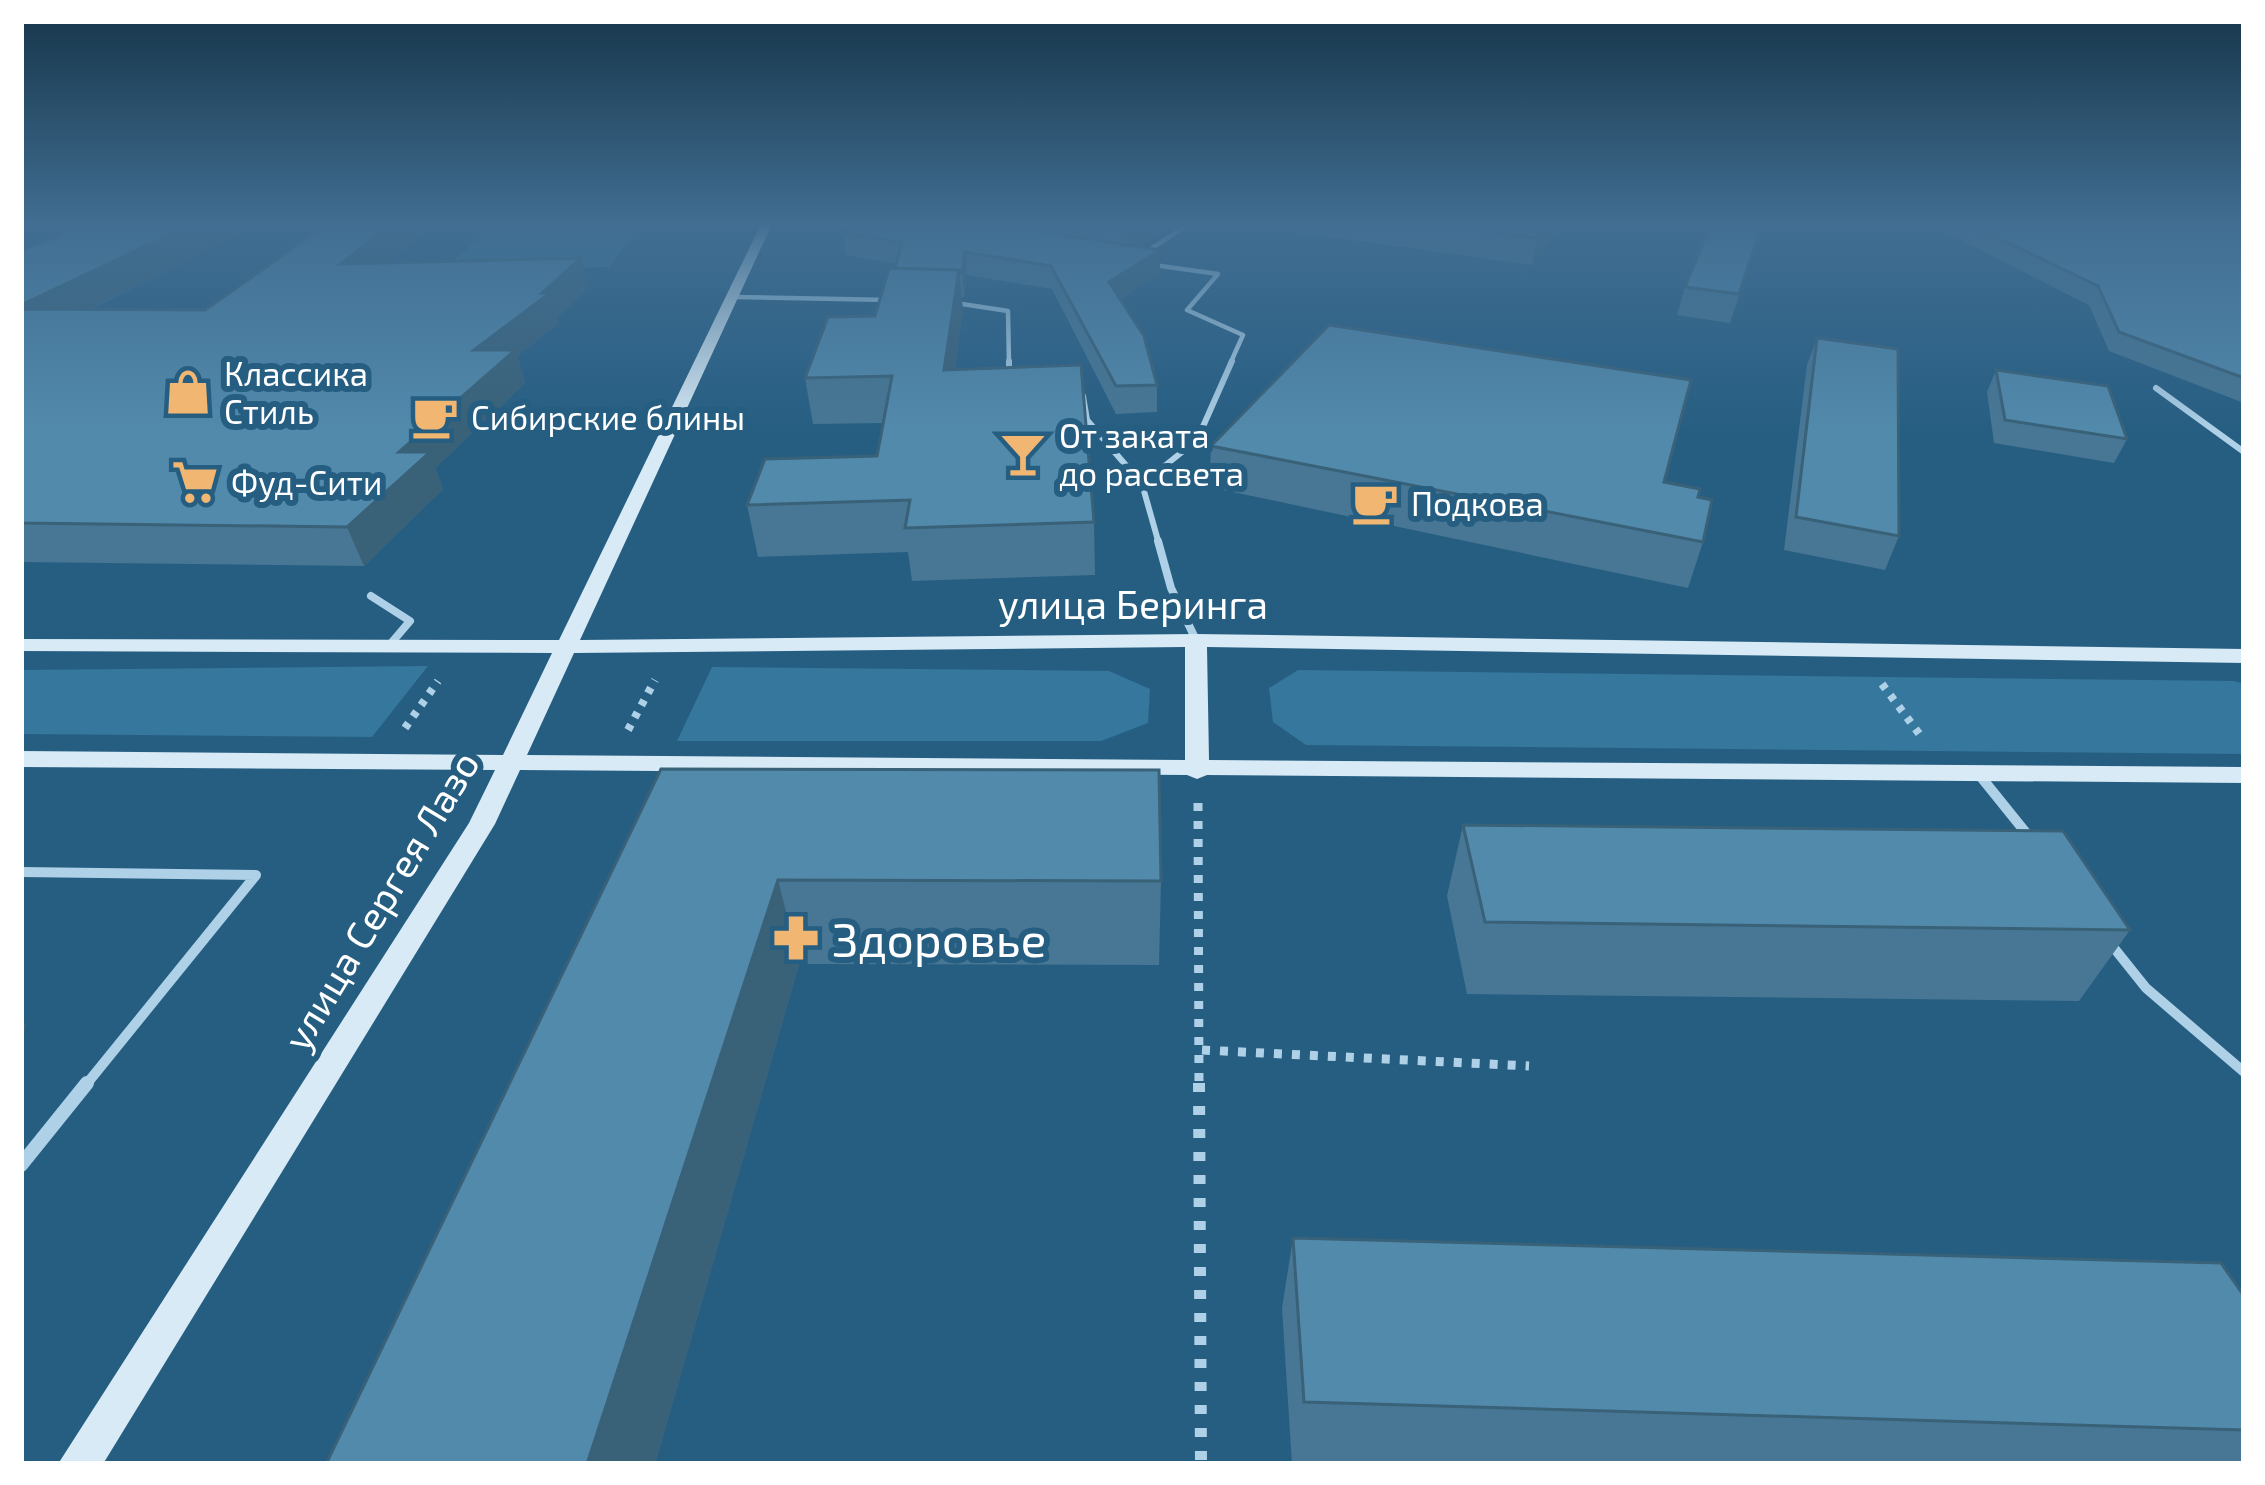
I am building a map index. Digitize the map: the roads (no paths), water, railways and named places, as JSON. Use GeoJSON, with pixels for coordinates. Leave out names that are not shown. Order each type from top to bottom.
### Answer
{"type":"FeatureCollection","features":[{"type":"Feature","properties":{"kind":"street","name":"улица Сергея Лазо"},"geometry":{"type":"LineString","coordinates":[[79,1464],[482,824],[736,293]]}},
{"type":"Feature","properties":{"kind":"street","name":"улица Беринга"},"geometry":{"type":"LineString","coordinates":[[21,645],[387,648],[1196,640],[2244,656]]}},
{"type":"Feature","properties":{"kind":"street"},"geometry":{"type":"LineString","coordinates":[[1196,640],[1197,771]]}},
{"type":"Feature","properties":{"kind":"street"},"geometry":{"type":"LineString","coordinates":[[2190,656],[2244,670]]}},
{"type":"Feature","properties":{"kind":"street"},"geometry":{"type":"LineString","coordinates":[[21,759],[2244,775]]}},
{"type":"Feature","properties":{"kind":"lane"},"geometry":{"type":"LineString","coordinates":[[1142,484],[1197,440],[1243,335],[1187,310],[1202,293]]}},
{"type":"Feature","properties":{"kind":"lane"},"geometry":{"type":"LineString","coordinates":[[734,297],[912,301]]}},
{"type":"Feature","properties":{"kind":"lane"},"geometry":{"type":"LineString","coordinates":[[934,302],[1008,311],[1009,370],[1025,371]]}},
{"type":"Feature","properties":{"kind":"lane"},"geometry":{"type":"LineString","coordinates":[[1081,384],[1087,420],[1142,484],[1171,588],[1196,640]]}},
{"type":"Feature","properties":{"kind":"lane"},"geometry":{"type":"LineString","coordinates":[[2156,388],[2242,449]]}},
{"type":"Feature","properties":{"kind":"lane"},"geometry":{"type":"LineString","coordinates":[[371,596],[410,621],[387,648]]}},
{"type":"Feature","properties":{"kind":"lane"},"geometry":{"type":"LineString","coordinates":[[1977,772],[2036,846]]}},
{"type":"Feature","properties":{"kind":"lane"},"geometry":{"type":"LineString","coordinates":[[21,872],[256,875],[21,1165]]}},
{"type":"Feature","properties":{"kind":"lane"},"geometry":{"type":"LineString","coordinates":[[2098,927],[2146,988],[2244,1072]]}},
{"type":"Feature","properties":{"kind":"place","name":"Классика Стиль"},"geometry":{"type":"Point","coordinates":[188,392]}},
{"type":"Feature","properties":{"kind":"place","name":"Сибирские блины"},"geometry":{"type":"Point","coordinates":[435,417]}},
{"type":"Feature","properties":{"kind":"place","name":"От заката до рассвета"},"geometry":{"type":"Point","coordinates":[1023,454]}},
{"type":"Feature","properties":{"kind":"place","name":"Фуд-Сити"},"geometry":{"type":"Point","coordinates":[195,482]}},
{"type":"Feature","properties":{"kind":"place","name":"Подкова"},"geometry":{"type":"Point","coordinates":[1375,503]}},
{"type":"Feature","properties":{"kind":"place","name":"Здоровье"},"geometry":{"type":"Point","coordinates":[796,938]}}]}
